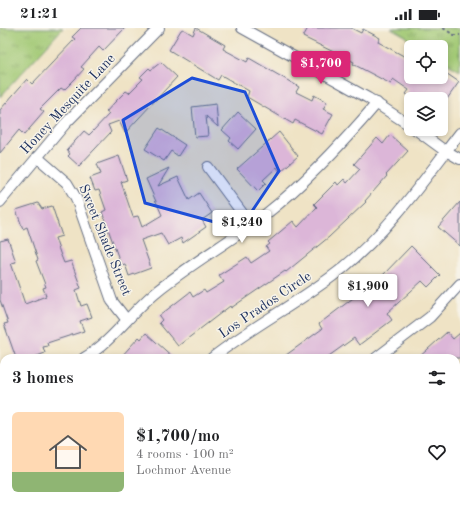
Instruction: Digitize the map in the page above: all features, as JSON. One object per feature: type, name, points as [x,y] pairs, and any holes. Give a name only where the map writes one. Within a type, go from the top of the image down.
[{"type":"street","name":"Honey Mesquite Lane","points":[[0,202],[65,124],[159,28]]},
{"type":"street","points":[[242,28],[377,103],[404,121]]},
{"type":"street","points":[[91,354],[96,351],[142,303],[179,274],[251,225],[282,201],[314,172],[377,103]]},
{"type":"street","name":"Los Prados Circle","points":[[218,354],[296,303],[343,268],[394,219],[460,133]]},
{"type":"street","points":[[425,136],[460,159]]},
{"type":"street","name":"Sweet Shade Street","points":[[37,157],[67,183],[76,198],[112,301],[126,319]]},
{"type":"street","points":[[208,167],[251,225]]},
{"type":"street","points":[[381,354],[430,317],[460,284]]},
{"type":"path","points":[[443,28],[454,35],[460,35]]},
{"type":"highlighted area","points":[[192,78],[245,92],[279,171],[240,229],[145,203],[123,120]]},
{"type":"green space","points":[[0,28],[63,28],[0,97]]},
{"type":"green space","points":[[391,28],[460,28],[460,71],[448,64],[448,40],[408,40],[407,37]]},
{"type":"building","points":[[81,28],[125,28],[103,51],[99,47],[81,67],[84,69],[75,79],[64,90],[61,88],[40,109],[44,112],[24,135],[19,130],[0,153],[0,110],[27,79],[32,84],[75,39],[72,37]]},
{"type":"building","points":[[196,28],[225,45],[223,49],[247,62],[249,58],[299,87],[296,92],[312,100],[314,95],[327,102],[323,109],[333,114],[322,134],[295,120],[293,124],[247,97],[249,91],[221,75],[218,80],[169,50],[181,30],[183,29],[193,35]]},
{"type":"building","points":[[308,28],[351,28],[361,33],[363,29],[380,38],[378,42],[404,56],[404,84],[448,84],[448,74],[459,82],[448,98],[448,92],[408,92],[409,90],[393,79],[391,84],[353,64],[354,62],[303,37]]},
{"type":"building","points":[[161,62],[177,77],[125,133],[119,121],[108,125],[111,132],[79,166],[68,156],[70,154],[67,150],[84,131],[89,135],[109,114],[106,112],[114,103],[126,91],[129,93],[143,79],[140,77],[149,68],[151,70]]},
{"type":"building","points":[[216,104],[218,127],[206,116],[208,136],[195,137],[192,107]]},
{"type":"building","points":[[238,112],[256,129],[238,149],[229,141],[231,138],[222,130]]},
{"type":"building","points":[[159,128],[185,145],[178,156],[171,151],[164,161],[145,149]]},
{"type":"building","points":[[279,132],[298,156],[280,172],[277,167],[263,180],[266,183],[258,191],[237,169]]},
{"type":"building","points":[[390,135],[408,151],[386,175],[387,176],[365,201],[366,202],[329,237],[286,272],[285,271],[231,308],[230,306],[178,346],[159,323],[162,320],[159,316],[190,292],[193,297],[204,290],[206,293],[224,282],[219,275],[247,257],[251,263],[269,251],[266,247],[270,244],[268,242],[293,221],[298,227],[317,207],[314,204],[336,182],[338,185],[344,179],[347,183],[360,169],[354,164],[377,138],[383,144]]},
{"type":"building","points":[[119,156],[127,180],[121,182],[133,217],[138,216],[142,227],[162,215],[146,179],[169,168],[158,186],[178,177],[189,200],[199,193],[212,213],[202,220],[206,227],[183,243],[181,238],[168,245],[161,233],[141,240],[151,268],[129,276],[125,264],[121,265],[102,212],[106,210],[99,190],[95,191],[90,178],[101,174],[97,164]]},
{"type":"building","points":[[460,202],[460,246],[438,227]]},
{"type":"building","points":[[38,203],[42,209],[52,206],[62,236],[55,238],[60,253],[64,263],[71,261],[81,288],[76,290],[81,306],[87,304],[92,317],[80,321],[84,331],[47,343],[48,346],[43,347],[45,353],[42,354],[15,354],[4,324],[8,323],[0,300],[0,241],[8,239],[16,262],[11,263],[25,304],[46,296],[43,288],[46,287],[36,261],[38,260],[27,227],[23,229],[16,210]]},
{"type":"building","points":[[411,246],[440,275],[428,287],[422,281],[387,313],[392,320],[359,345],[354,338],[332,354],[288,354],[322,329],[319,324],[382,276]]},
{"type":"building","points":[[447,332],[453,339],[460,333],[460,354],[422,354]]},
{"type":"building","points":[[146,333],[170,354],[124,354],[139,337],[141,339]]}]
